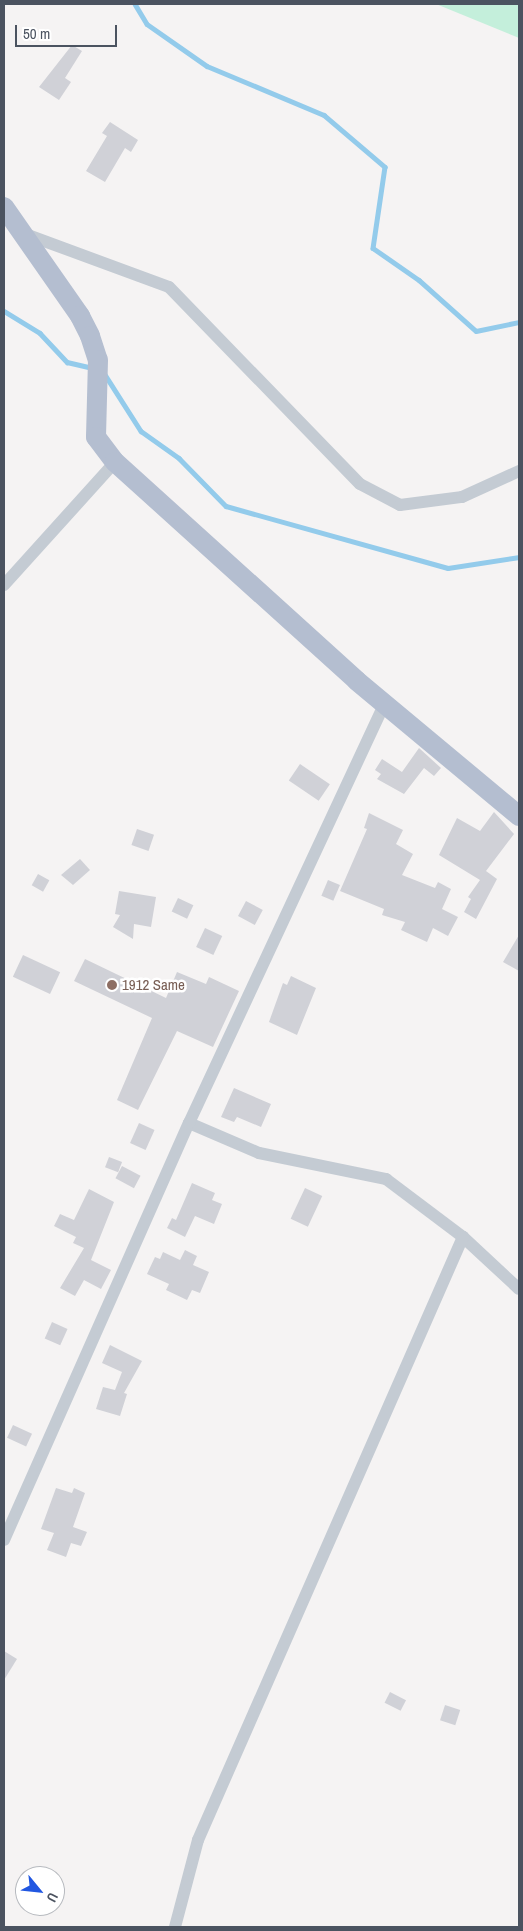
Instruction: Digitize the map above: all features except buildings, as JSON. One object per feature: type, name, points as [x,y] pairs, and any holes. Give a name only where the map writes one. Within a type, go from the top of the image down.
[{"type":"main road","points":[[4,207],[25,234],[80,316],[90,336],[98,360],[96,437],[115,462],[384,704],[519,816]]},
{"type":"street","points":[[25,234],[169,287],[360,484],[400,504],[462,497],[519,471]]},
{"type":"street","points":[[4,585],[115,462]]},
{"type":"street","points":[[4,1540],[189,1122],[384,704]]},
{"type":"street","points":[[189,1122],[259,1153],[386,1178],[463,1237],[519,1289]]},
{"type":"street","points":[[174,1927],[198,1840],[463,1237]]},
{"type":"green space","points":[[436,4],[519,4],[519,38]]},
{"type":"waterway","points":[[135,4],[147,24],[207,66],[324,115],[385,167],[373,248],[419,280],[476,331],[519,322]]},
{"type":"waterway","points":[[4,311],[40,333],[67,362],[92,368]]},
{"type":"waterway","points":[[104,373],[141,431],[179,458],[226,506],[448,568],[519,557]]},
{"type":"place","name":"1912 Same","points":[[112,985]]}]
